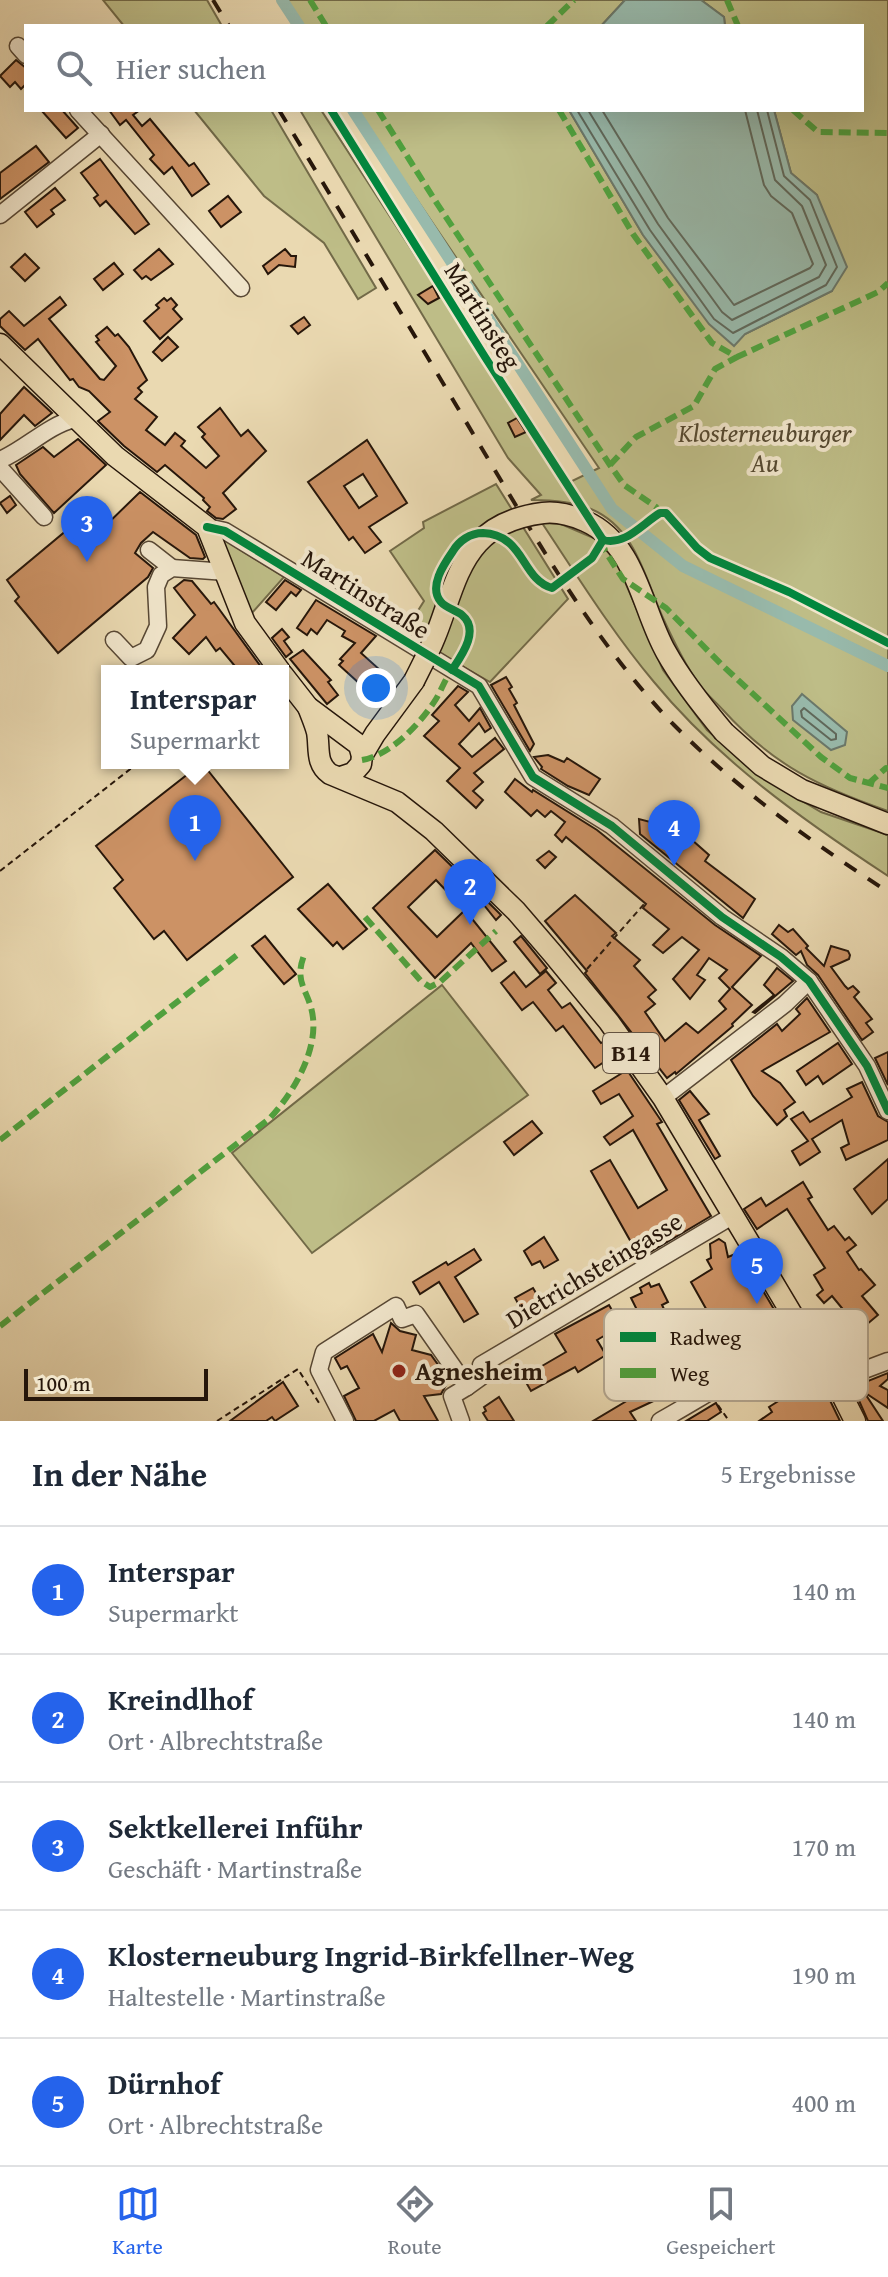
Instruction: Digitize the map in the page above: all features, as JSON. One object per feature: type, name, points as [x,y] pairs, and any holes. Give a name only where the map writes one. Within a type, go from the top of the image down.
[{"type":"main road","name":"Martinstraße","points":[[0,344],[115,456],[207,527]]},
{"type":"main road","points":[[341,777],[353,773],[397,702],[414,681],[435,638],[462,567],[478,543],[505,523],[527,515],[551,512],[589,523],[608,535],[621,550],[636,577],[666,652],[724,732],[762,766],[802,790],[888,824]]},
{"type":"main road","points":[[207,527],[245,623],[275,665]]},
{"type":"main road","points":[[289,684],[308,707],[345,734]]},
{"type":"main road","points":[[319,754],[327,738],[369,724],[397,702]]},
{"type":"main road","points":[[308,707],[319,754]]},
{"type":"main road","name":"B14","points":[[345,734],[359,745],[362,760],[397,802],[434,831],[516,911],[575,981],[663,1098],[789,1309]]},
{"type":"main road","name":"B14","points":[[319,754],[323,769],[330,774],[397,802]]},
{"type":"main road","name":"B14","points":[[845,1401],[855,1421]]},
{"type":"street","points":[[80,112],[241,288]]},
{"type":"street","points":[[0,215],[101,134]]},
{"type":"street","points":[[0,460],[63,422],[74,419]]},
{"type":"street","points":[[0,468],[44,517]]},
{"type":"street","name":"Martinstraße","points":[[207,527],[225,531],[479,686],[533,777],[612,826],[722,917],[781,957],[809,981],[867,1066],[888,1111]]},
{"type":"street","points":[[149,550],[172,568],[226,572]]},
{"type":"street","points":[[114,640],[131,658],[147,650],[158,626],[156,587],[161,575],[172,568]]},
{"type":"street","points":[[663,1098],[785,1004],[809,981]]},
{"type":"street","name":"Dietrichsteingasse","points":[[467,1387],[485,1374],[481,1365],[732,1216]]},
{"type":"street","points":[[345,1421],[319,1370],[324,1352],[396,1306],[402,1319],[416,1314],[467,1387],[452,1396],[461,1421]]},
{"type":"street","points":[[868,1369],[888,1361]]},
{"type":"street","points":[[660,1421],[696,1401]]},
{"type":"path","points":[[0,871],[130,769]]},
{"type":"path","points":[[575,981],[645,903]]},
{"type":"path","points":[[217,1421],[298,1369],[322,1408]]},
{"type":"path","points":[[715,1401],[729,1421]]},
{"type":"green space","points":[[103,0],[207,0],[221,24],[122,24]]},
{"type":"green space","points":[[282,0],[625,0],[603,24],[298,24]]},
{"type":"green space","name":"Klosterneuburger Au","points":[[701,0],[888,0],[888,811],[840,793],[779,760],[760,746],[707,694],[675,643],[637,556],[619,528],[606,517],[576,504],[531,500],[541,495],[508,458],[301,112],[322,112],[564,485],[599,468],[357,112],[570,112],[643,235],[666,265],[745,334],[832,291],[817,195],[791,173],[775,112],[864,112],[864,24],[725,24],[724,17]]},
{"type":"green space","points":[[196,112],[272,112],[376,288],[358,299],[324,243],[264,196]]},
{"type":"green space","points":[[496,484],[568,599],[490,682],[404,633],[424,601],[390,551],[424,528],[423,522]]},
{"type":"green space","points":[[542,523],[561,524],[596,539],[616,561],[663,670],[707,730],[762,777],[821,812],[888,835],[888,876],[764,788],[679,711],[624,644]]},
{"type":"green space","points":[[215,534],[284,577],[251,614]]},
{"type":"green space","points":[[442,985],[528,1095],[312,1253],[232,1153]]},
{"type":"water","points":[[625,0],[701,0],[724,17],[725,24],[603,24]]},
{"type":"water","points":[[570,112],[775,112],[791,173],[817,195],[847,267],[832,291],[745,334],[734,346],[709,324],[643,235]]},
{"type":"water","points":[[802,694],[847,732],[845,745],[831,750],[793,720],[792,706]]},
{"type":"building","points":[[16,60],[24,66],[24,86],[21,89],[15,82],[10,87],[0,76]]},
{"type":"building","points":[[43,112],[64,112],[78,128],[66,138]]},
{"type":"building","points":[[110,112],[137,112],[133,115],[142,126],[150,119],[189,166],[194,163],[209,184],[192,196],[172,167],[164,174],[150,159],[154,155],[126,120],[120,125]]},
{"type":"building","points":[[36,146],[49,162],[0,199],[0,173]]},
{"type":"building","points":[[100,159],[149,224],[135,234],[106,201],[100,206],[94,198],[98,195],[81,173]]},
{"type":"building","points":[[55,188],[65,200],[51,210],[54,214],[37,227],[25,212]]},
{"type":"building","points":[[228,196],[241,212],[221,227],[209,211]]},
{"type":"building","points":[[159,249],[173,264],[151,280],[146,276],[142,279],[134,270]]},
{"type":"building","points":[[285,249],[291,256],[296,256],[295,267],[279,265],[268,274],[263,266]]},
{"type":"building","points":[[25,254],[39,268],[25,281],[11,267]]},
{"type":"building","points":[[114,263],[123,274],[103,290],[94,279]]},
{"type":"building","points":[[433,286],[439,298],[428,304],[418,295]]},
{"type":"building","points":[[60,297],[66,305],[49,319],[100,379],[104,380],[116,366],[96,342],[99,340],[96,336],[107,327],[129,347],[147,380],[138,388],[142,392],[135,399],[157,417],[146,430],[165,445],[175,433],[185,441],[181,446],[206,468],[219,456],[202,437],[205,434],[198,427],[220,408],[241,436],[248,430],[266,451],[223,493],[236,509],[223,519],[216,518],[207,511],[210,507],[204,498],[165,465],[157,472],[98,421],[110,412],[89,391],[70,380],[38,339],[25,350],[0,326],[0,319],[9,311],[24,326]]},
{"type":"building","points":[[164,298],[167,301],[171,298],[177,305],[173,309],[182,319],[160,339],[144,321],[159,308],[156,305]]},
{"type":"building","points":[[304,317],[310,325],[298,334],[291,326]]},
{"type":"building","points":[[168,337],[178,347],[162,361],[153,352]]},
{"type":"building","points":[[24,387],[52,413],[35,426],[24,415],[0,440],[0,414]]},
{"type":"building","points":[[517,418],[526,432],[515,437],[508,423]]},
{"type":"building","points":[[78,439],[106,465],[54,513],[20,474],[16,465],[43,447],[54,457]]},
{"type":"building","points":[[367,440],[407,503],[369,527],[381,542],[365,553],[353,537],[349,540],[308,482]],"holes":[[[363,474],[377,496],[359,508],[344,486]]]},
{"type":"building","points":[[140,492],[196,535],[205,557],[190,558],[153,532],[135,553],[153,568],[148,577],[58,653],[15,601],[19,597],[7,580],[85,515],[99,532]]},
{"type":"building","points":[[10,496],[16,505],[7,513],[0,503]]},
{"type":"building","points":[[184,580],[192,581],[211,604],[214,602],[260,665],[234,665],[220,648],[216,651],[206,637],[189,654],[173,638],[195,615],[174,588]]},
{"type":"building","points":[[285,580],[301,590],[296,596],[291,592],[276,610],[266,602]]},
{"type":"building","points":[[353,583],[392,607],[387,617],[345,591]]},
{"type":"building","points":[[316,600],[376,636],[361,653],[380,670],[370,682],[365,678],[360,684],[339,665],[343,661],[340,659],[355,643],[342,636],[345,631],[327,620],[317,634],[311,629],[307,635],[297,628]]},
{"type":"building","points":[[282,629],[289,637],[284,641],[292,652],[286,657],[272,638]]},
{"type":"building","points":[[303,650],[331,680],[328,682],[338,695],[327,704],[290,659]]},
{"type":"building","points":[[506,677],[517,703],[514,705],[534,744],[530,751],[491,685]]},
{"type":"building","points":[[458,686],[468,692],[455,705],[469,721],[480,708],[491,728],[485,732],[479,723],[459,744],[472,757],[495,738],[504,749],[474,773],[483,782],[473,791],[483,800],[476,808],[447,781],[460,768],[424,736],[439,721],[432,715]]},
{"type":"building","points":[[548,755],[564,762],[567,758],[600,779],[589,795],[541,769],[534,757]]},
{"type":"building","points":[[194,769],[207,769],[293,877],[187,960],[164,931],[154,939],[114,888],[123,880],[96,846]]},
{"type":"building","points":[[515,779],[597,830],[715,925],[761,956],[732,987],[752,1005],[733,1026],[676,1074],[667,1078],[585,973],[587,971],[545,921],[575,895],[616,933],[612,936],[640,960],[634,966],[656,990],[648,997],[655,1004],[645,1012],[665,1041],[686,1023],[698,1033],[726,1009],[719,1001],[730,989],[719,978],[727,970],[709,958],[697,975],[705,980],[690,999],[673,979],[699,950],[682,937],[663,953],[653,945],[669,929],[643,908],[646,904],[566,837],[562,842],[555,835],[565,822],[551,811],[545,817],[537,810],[531,816],[505,792]]},
{"type":"building","points":[[654,818],[669,832],[675,825],[709,855],[705,861],[755,899],[743,918],[640,834],[639,819],[650,822]]},
{"type":"building","points":[[435,850],[470,884],[453,898],[436,880],[408,907],[437,937],[465,910],[506,961],[492,971],[471,943],[435,978],[373,908]]},
{"type":"building","points":[[549,851],[556,857],[545,868],[537,860]]},
{"type":"building","points":[[328,884],[367,929],[343,949],[337,942],[333,946],[298,909]]},
{"type":"building","points":[[479,893],[501,915],[496,920],[476,895]]},
{"type":"building","points":[[779,925],[788,932],[793,929],[824,966],[831,946],[848,951],[849,959],[831,967],[848,989],[853,986],[859,992],[854,997],[872,1019],[866,1023],[873,1032],[862,1040],[818,975],[807,965],[801,951],[796,955],[772,934]]},
{"type":"building","points":[[265,936],[296,974],[284,984],[252,946]]},
{"type":"building","points":[[521,936],[547,968],[540,974],[514,942]]},
{"type":"building","points":[[777,968],[793,981],[753,1012],[774,995],[764,985]]},
{"type":"building","points":[[546,971],[556,983],[548,990],[562,1008],[570,1003],[601,1043],[606,1040],[616,1054],[595,1068],[563,1026],[556,1031],[533,1002],[522,1010],[501,983],[514,972],[526,987]]},
{"type":"building","points":[[807,998],[830,1032],[762,1071],[780,1083],[795,1102],[784,1110],[787,1116],[777,1125],[753,1096],[731,1060],[777,1024],[782,1031],[800,1014],[796,1009]]},
{"type":"building","points":[[838,1043],[852,1064],[823,1084],[818,1076],[806,1085],[797,1071]]},
{"type":"building","points":[[888,1052],[888,1085],[875,1058]]},
{"type":"building","points":[[627,1070],[662,1122],[657,1124],[711,1216],[640,1258],[591,1171],[610,1160],[638,1208],[667,1190],[633,1130],[610,1145],[604,1137],[633,1116],[619,1094],[601,1104],[593,1091]]},
{"type":"building","points":[[862,1082],[878,1116],[888,1122],[888,1140],[846,1160],[841,1148],[849,1144],[842,1120],[812,1139],[820,1152],[800,1165],[792,1151],[808,1141],[791,1119],[803,1112],[810,1122],[852,1097],[847,1089]]},
{"type":"building","points":[[690,1091],[709,1114],[699,1120],[720,1156],[715,1159],[679,1100]]},
{"type":"building","points":[[532,1121],[542,1133],[514,1155],[504,1142]]},
{"type":"building","points":[[888,1159],[888,1199],[872,1214],[854,1189]]},
{"type":"building","points":[[803,1182],[812,1197],[808,1199],[828,1230],[834,1226],[845,1240],[849,1237],[856,1245],[847,1252],[859,1270],[875,1285],[862,1296],[878,1315],[868,1323],[868,1309],[843,1309],[832,1296],[824,1303],[817,1295],[823,1290],[814,1275],[825,1268],[787,1209],[757,1229],[744,1209],[761,1198],[766,1206]]},
{"type":"building","points":[[544,1237],[558,1260],[544,1268],[540,1261],[532,1265],[524,1251]]},
{"type":"building","points":[[719,1239],[725,1243],[728,1257],[740,1252],[774,1309],[706,1309],[691,1282],[712,1269],[707,1260],[711,1258],[710,1244]]},
{"type":"building","points":[[474,1249],[481,1260],[455,1277],[478,1314],[464,1322],[439,1282],[420,1294],[413,1282]]},
{"type":"building","points":[[649,1283],[651,1287],[659,1284],[668,1302],[662,1305],[664,1309],[636,1309],[631,1298],[642,1293],[640,1288]]},
{"type":"building","points":[[533,1288],[546,1310],[528,1321],[515,1298]]},
{"type":"building","points":[[609,1305],[611,1309],[604,1309],[604,1336],[597,1340],[604,1356],[578,1372],[575,1367],[531,1391],[523,1377],[566,1352],[555,1334]]},
{"type":"building","name":"Agnesheim","points":[[391,1323],[400,1331],[416,1335],[412,1350],[431,1355],[449,1380],[441,1394],[424,1396],[438,1421],[400,1421],[394,1410],[374,1421],[356,1421],[344,1396],[359,1388],[347,1366],[341,1369],[335,1358],[373,1334],[382,1352]]},
{"type":"building","points":[[888,1373],[888,1379],[880,1386],[888,1390],[888,1408],[868,1395],[868,1381]]},
{"type":"building","points":[[283,1382],[298,1406],[275,1421],[272,1417],[266,1421],[230,1421]]},
{"type":"building","points":[[499,1397],[514,1421],[488,1421],[483,1413],[486,1411],[484,1407]]},
{"type":"building","points":[[868,1398],[883,1421],[868,1421],[859,1401],[868,1401]]},
{"type":"building","points":[[627,1401],[654,1401],[630,1412],[636,1421],[593,1421]]},
{"type":"building","points":[[778,1401],[830,1401],[840,1421],[759,1421],[772,1412],[769,1407]]},
{"type":"building","points":[[716,1403],[721,1412],[707,1421],[686,1421]]},
{"type":"waterway","points":[[282,0],[298,24]]},
{"type":"waterway","points":[[354,112],[612,509],[683,566],[888,666]]},
{"type":"railway","points":[[213,0],[228,24]]},
{"type":"railway","points":[[280,112],[545,553],[618,660],[698,749],[804,834],[888,892]]},
{"type":"marked path","points":[[310,0],[325,24]]},
{"type":"marked path","points":[[549,24],[574,0]]},
{"type":"marked path","points":[[727,0],[737,24]]},
{"type":"marked path","points":[[379,112],[624,485],[660,513]]},
{"type":"marked path","points":[[560,112],[633,234],[712,343],[737,357],[878,292],[888,283]]},
{"type":"marked path","points":[[795,112],[818,132],[888,133]]},
{"type":"marked path","points":[[610,465],[636,437],[694,406],[715,369],[737,357]]},
{"type":"marked path","points":[[603,540],[605,551],[623,579],[666,608],[821,757],[850,778],[888,788]]},
{"type":"marked path","points":[[362,760],[384,752],[414,728],[436,699],[452,670]]},
{"type":"marked path","points":[[868,784],[888,769]]},
{"type":"marked path","points":[[365,917],[421,981],[430,987],[440,982],[496,931]]},
{"type":"marked path","points":[[0,1140],[241,952]]},
{"type":"marked path","points":[[0,1326],[278,1109],[301,1073],[311,1045],[313,1018],[300,972],[305,953]]},
{"type":"cycle path","name":"Martinsteg","points":[[332,112],[603,540]]},
{"type":"cycle path","points":[[603,540],[619,540],[660,513],[666,513],[710,558],[789,592],[888,643]]},
{"type":"cycle path","points":[[207,527],[225,531],[479,686],[533,777],[612,826],[722,917],[781,957],[809,981],[867,1066],[888,1111]]},
{"type":"cycle path","points":[[452,670],[468,642],[469,628],[462,615],[441,602],[436,590],[442,569],[455,547],[478,533],[497,536],[515,549],[534,576],[552,588],[592,558],[603,540]]},
{"type":"place","name":"Sektkellerei Inführ","points":[[87,562]]},
{"type":"place","name":"Interspar","points":[[195,861]]},
{"type":"place","name":"Klosterneuburg Ingrid-Birkfellner-Weg","points":[[674,866]]},
{"type":"place","name":"Kreindlhof","points":[[470,925]]},
{"type":"place","name":"Dürnhof","points":[[757,1304]]},
{"type":"place","name":"Agnesheim","points":[[399,1371]]}]
